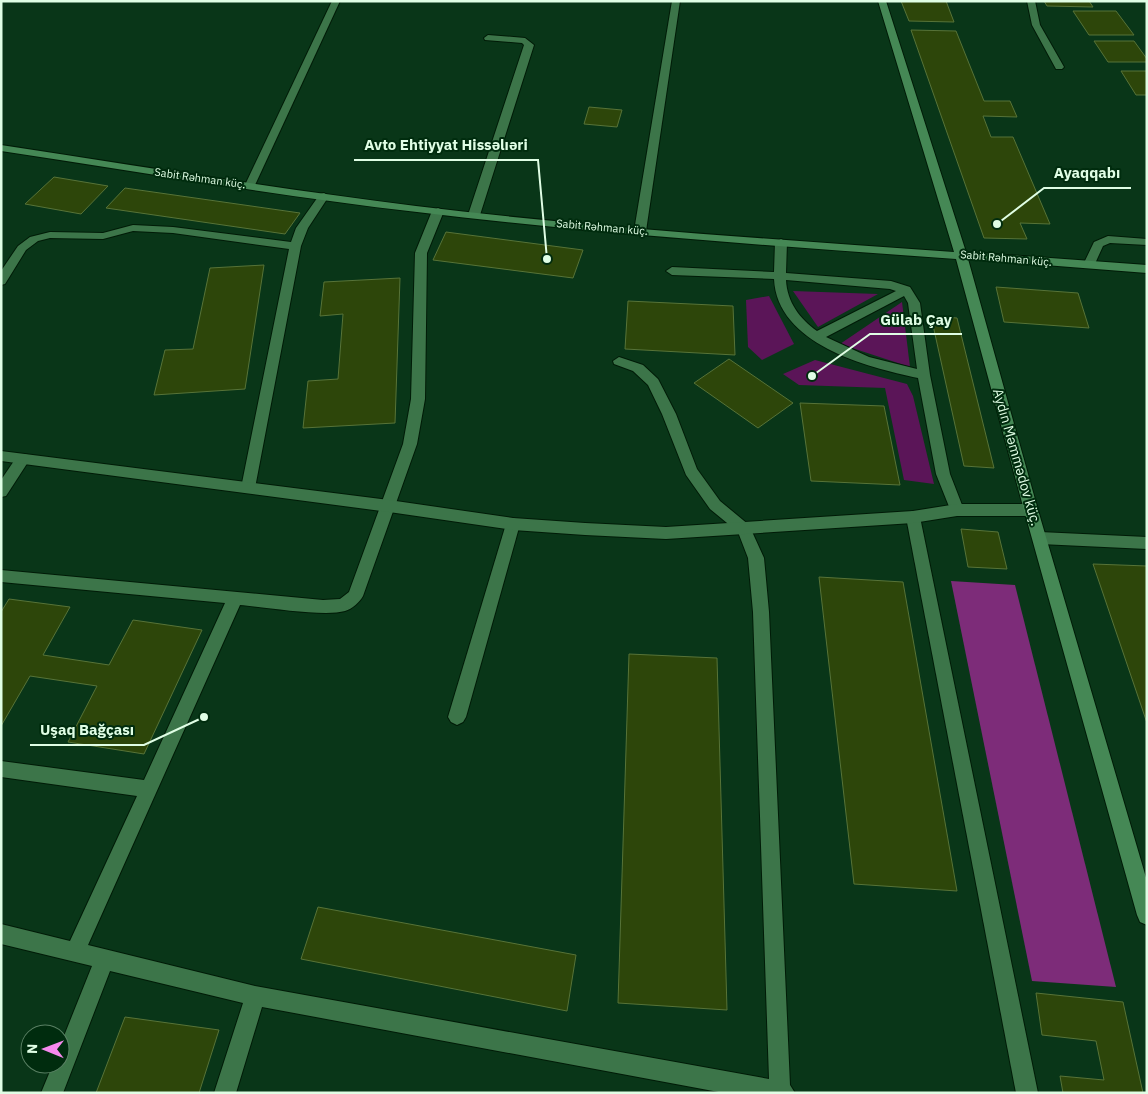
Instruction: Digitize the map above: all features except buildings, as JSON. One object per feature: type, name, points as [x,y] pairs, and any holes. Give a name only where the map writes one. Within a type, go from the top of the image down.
[{"type":"main road","name":"Aydın Məmmədov küç.","points":[[882,1],[962,254],[1031,510],[1147,915]]},
{"type":"main road","name":"Sabit Rəhman küç.","points":[[1,148],[324,196],[474,216],[640,231],[1147,269]]},
{"type":"street","points":[[250,185],[336,1]]},
{"type":"street","points":[[640,231],[676,1]]},
{"type":"street","points":[[1031,1],[1036,24],[1059,67]]},
{"type":"street","points":[[474,216],[529,45],[524,41],[488,38]]},
{"type":"street","points":[[248,488],[295,246],[302,228],[324,196]]},
{"type":"street","points":[[1,576],[323,606],[343,605],[355,596],[410,444],[418,399],[421,253],[438,211]]},
{"type":"street","points":[[1,280],[22,248],[34,239],[50,235],[103,236],[133,228],[173,230],[295,246]]},
{"type":"street","points":[[1089,265],[1098,244],[1108,239],[1147,242]]},
{"type":"street","points":[[781,242],[780,276],[782,298],[800,323],[816,337],[848,354],[891,368],[924,375]]},
{"type":"street","points":[[672,271],[780,276],[892,285],[906,290],[914,303],[924,375],[943,474],[958,510]]},
{"type":"street","points":[[816,337],[906,290]]},
{"type":"street","points":[[1,934],[255,996],[781,1092],[761,612],[756,558],[744,529],[715,506],[691,471],[669,414],[653,382],[638,368],[619,361]]},
{"type":"street","points":[[1,456],[389,506],[513,524],[666,533],[913,517],[958,510],[1031,510]]},
{"type":"street","points":[[1,492],[23,459]]},
{"type":"street","points":[[913,517],[1027,1093]]},
{"type":"street","points":[[457,717],[513,524]]},
{"type":"street","points":[[1040,538],[1147,543]]},
{"type":"street","points":[[75,952],[236,598]]},
{"type":"street","points":[[1,769],[149,789]]},
{"type":"street","points":[[52,1093],[105,959]]},
{"type":"street","points":[[225,1093],[255,996]]},
{"type":"shaded area","points":[[793,291],[878,294],[818,327]]},
{"type":"shaded area","points":[[769,296],[794,344],[762,360],[748,347],[746,300]]},
{"type":"shaded area","points":[[902,302],[910,367],[840,344]]},
{"type":"shaded area","points":[[815,360],[907,384],[913,396],[934,484],[904,480],[885,388],[799,385],[783,374]]},
{"type":"shaded area","points":[[951,581],[1015,585],[1116,987],[1032,981]]},
{"type":"place","name":"Ayaqqabı","points":[[997,224]]},
{"type":"place","name":"Avto Ehtiyyat Hissəlıəri","points":[[547,259]]},
{"type":"place","name":"Gülab Çay","points":[[812,376]]},
{"type":"place","name":"Uşaq Bağçası","points":[[204,717]]}]
